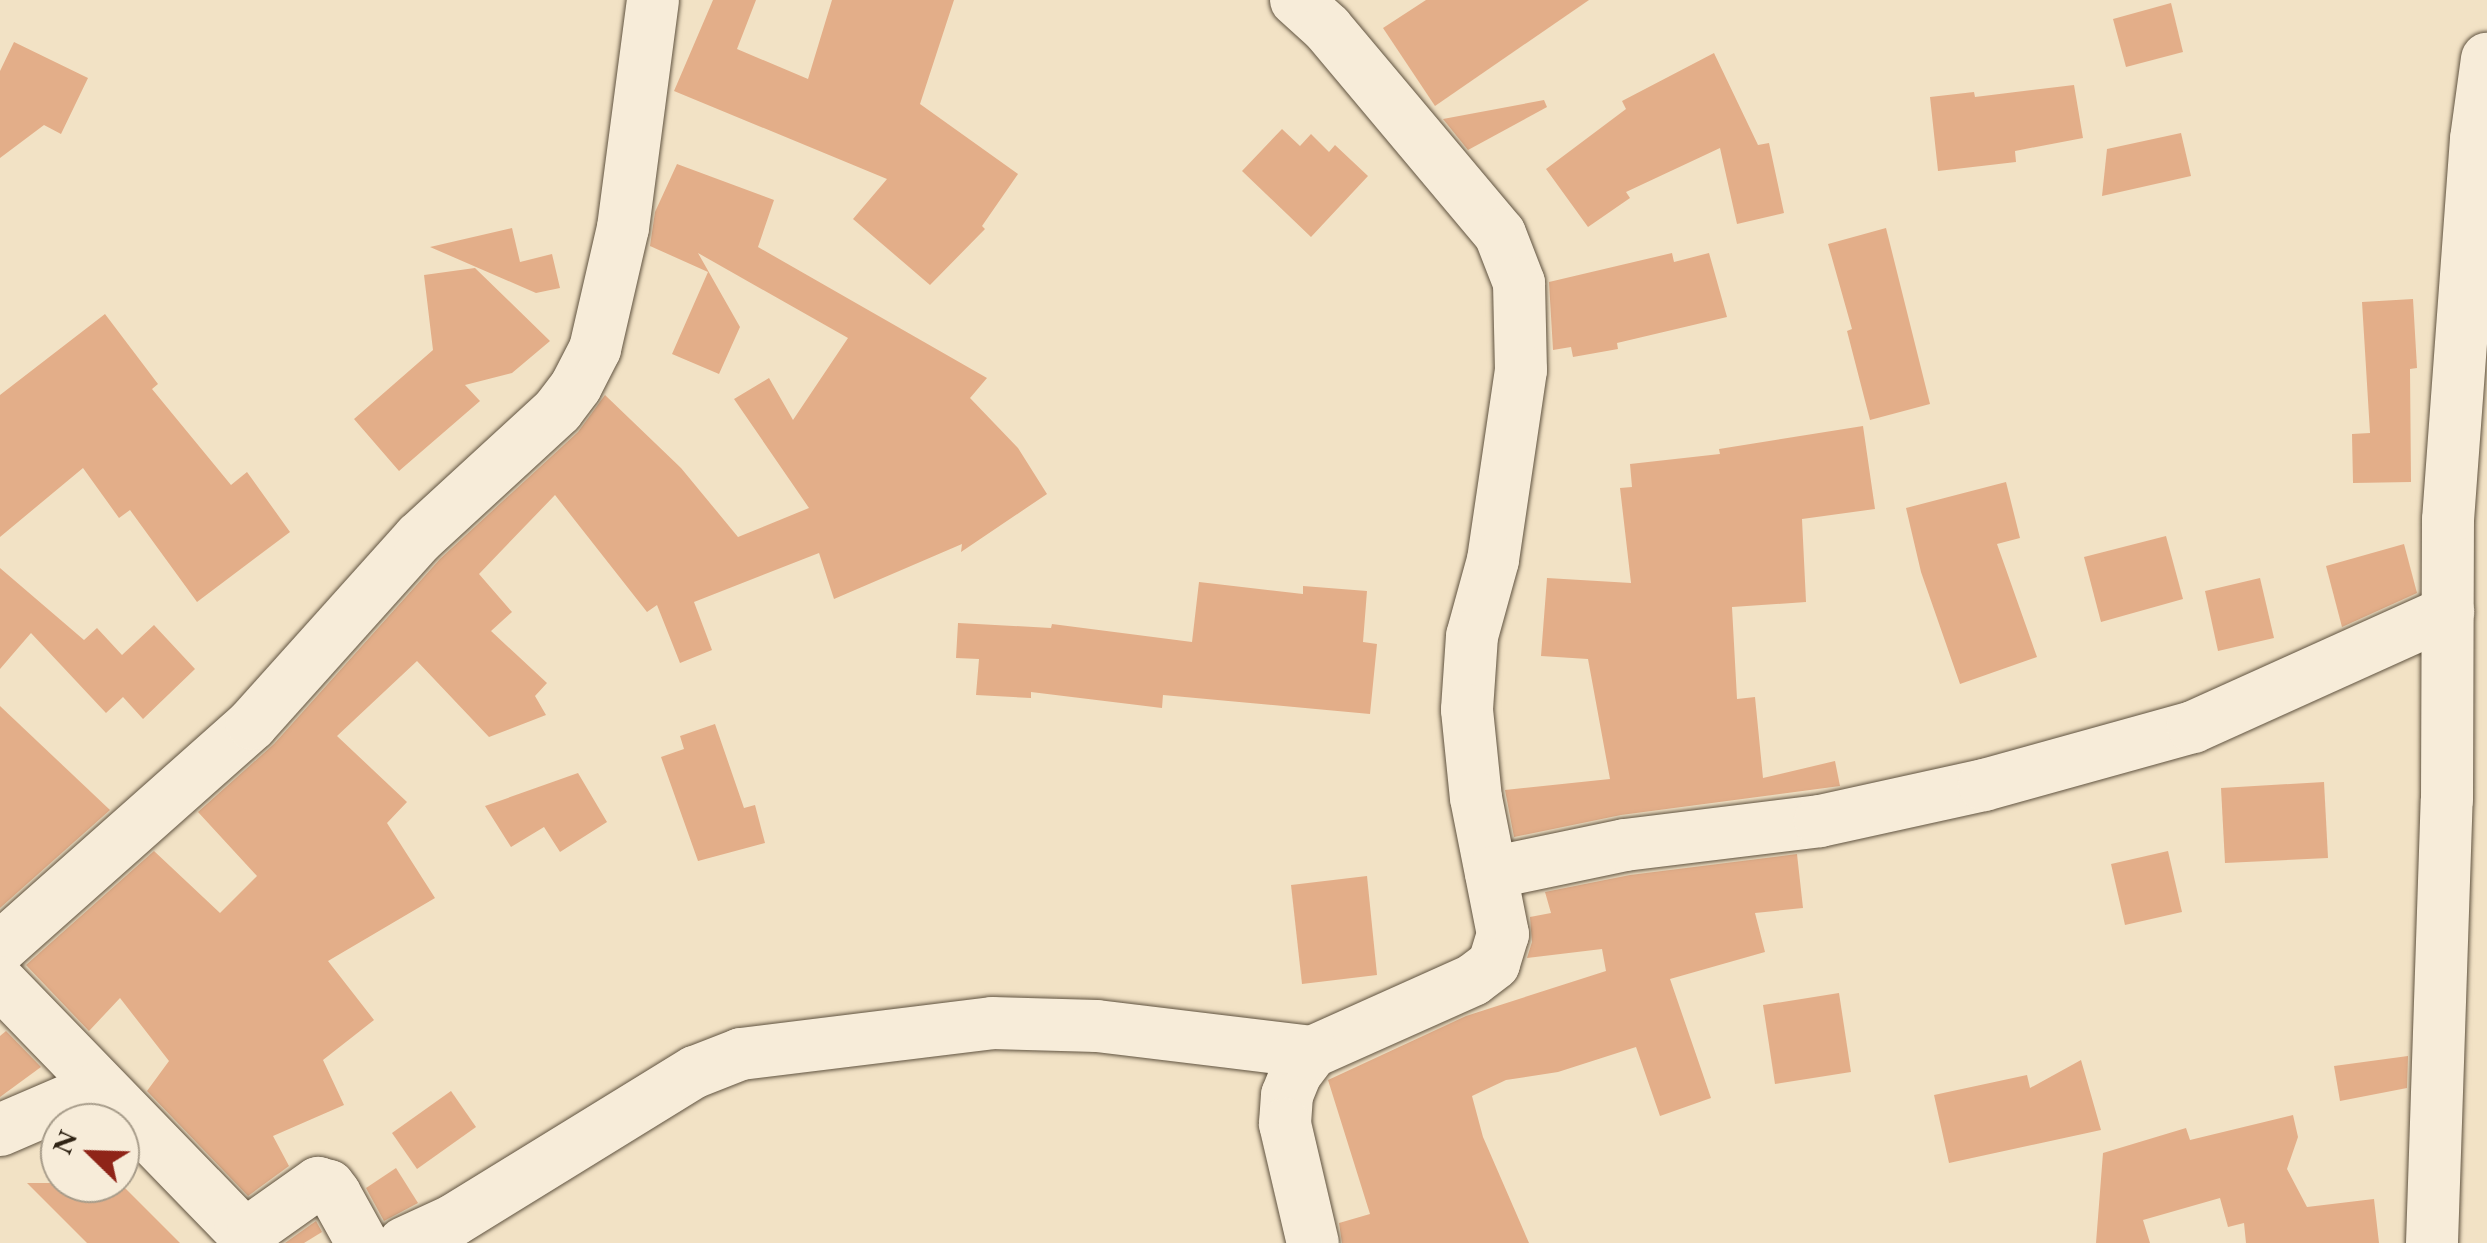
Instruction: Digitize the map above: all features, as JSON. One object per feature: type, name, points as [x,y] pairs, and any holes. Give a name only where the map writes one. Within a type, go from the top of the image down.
[{"type":"street","points":[[0,948],[252,724],[419,538],[558,410],[576,386],[595,349],[622,228],[653,0]]},
{"type":"street","points":[[1296,0],[1327,28],[1500,234],[1519,283],[1521,370],[1492,560],[1472,636],[1467,710],[1476,798],[1503,934],[1494,964],[1473,980],[1312,1052],[1296,1072],[1287,1095],[1285,1124],[1313,1243]]},
{"type":"street","points":[[2432,1243],[2447,800],[2448,520],[2477,123],[2487,59]]},
{"type":"street","points":[[1491,873],[1625,845],[1820,821],[2002,780],[2193,727],[2448,612]]},
{"type":"street","points":[[0,982],[240,1230],[253,1229],[318,1183],[329,1186],[335,1194],[362,1243]]},
{"type":"street","points":[[404,1243],[454,1220],[695,1072],[741,1054],[992,1023],[1097,1026],[1312,1052]]},
{"type":"street","points":[[0,1130],[100,1087]]},
{"type":"building","points":[[713,0],[756,0],[737,49],[808,79],[832,0],[954,0],[920,104],[1018,174],[982,226],[985,229],[930,285],[853,219],[887,179],[674,91]]},
{"type":"building","points":[[1426,0],[1589,0],[1435,106],[1383,28]]},
{"type":"building","points":[[2171,3],[2183,52],[2126,67],[2113,19]]},
{"type":"building","points":[[14,42],[88,78],[61,134],[44,125],[0,158],[0,71]]},
{"type":"building","points":[[1714,53],[1758,145],[1769,143],[1784,213],[1737,224],[1720,148],[1626,192],[1630,198],[1588,227],[1546,169],[1626,109],[1622,101]]},
{"type":"building","points":[[2074,85],[2083,138],[2015,151],[2016,162],[1938,171],[1930,97],[1974,92],[1975,97]]},
{"type":"building","points":[[1544,100],[1547,107],[1468,150],[1443,119]]},
{"type":"building","points":[[1282,129],[1300,146],[1311,134],[1329,152],[1335,145],[1368,176],[1311,237],[1242,171]]},
{"type":"building","points":[[2181,133],[2191,176],[2102,196],[2107,149]]},
{"type":"building","points":[[677,164],[774,200],[758,247],[987,378],[970,398],[1018,448],[1047,494],[961,552],[962,544],[834,599],[819,553],[694,602],[712,650],[680,663],[657,605],[647,612],[555,495],[479,574],[512,612],[491,631],[547,683],[535,696],[546,715],[489,737],[417,661],[337,736],[407,802],[387,823],[435,898],[328,961],[374,1020],[323,1060],[344,1105],[273,1136],[289,1166],[248,1196],[147,1091],[169,1061],[120,998],[89,1031],[26,965],[154,851],[220,913],[257,876],[198,812],[274,744],[440,559],[578,432],[605,395],[681,468],[738,537],[809,508],[734,399],[769,378],[793,420],[848,338],[698,253],[740,327],[719,374],[672,354],[708,272],[650,246],[655,212]]},
{"type":"building","points":[[512,228],[520,262],[552,254],[560,288],[536,293],[430,247]]},
{"type":"building","points":[[1886,228],[1930,404],[1870,420],[1847,331],[1852,329],[1828,244]]},
{"type":"building","points":[[1672,253],[1674,262],[1709,253],[1727,317],[1617,343],[1618,349],[1573,357],[1571,347],[1553,350],[1549,282]]},
{"type":"building","points":[[475,268],[550,341],[512,373],[465,385],[480,401],[399,471],[354,419],[433,350],[424,275]]},
{"type":"building","points":[[2413,299],[2417,368],[2410,369],[2411,482],[2353,483],[2352,434],[2370,433],[2362,302]]},
{"type":"building","points":[[105,314],[158,384],[152,389],[231,485],[247,472],[290,532],[197,602],[130,510],[119,518],[83,468],[0,537],[0,395]]},
{"type":"building","points":[[1863,426],[1875,509],[1802,519],[1806,602],[1732,607],[1737,699],[1755,697],[1763,778],[1835,761],[1840,786],[1621,815],[1514,837],[1505,790],[1610,779],[1588,659],[1541,656],[1547,578],[1631,583],[1620,488],[1632,487],[1630,464],[1720,454],[1719,449]]},
{"type":"building","points":[[2006,482],[2020,538],[1997,544],[2037,657],[1960,684],[1921,572],[1906,508]]},
{"type":"building","points":[[2166,536],[2183,599],[2101,622],[2084,557]]},
{"type":"building","points":[[2404,544],[2417,593],[2342,627],[2326,566]]},
{"type":"building","points":[[0,568],[84,640],[97,628],[122,655],[154,625],[195,669],[143,719],[123,697],[106,713],[31,633],[0,669]]},
{"type":"building","points":[[2260,578],[2274,638],[2218,651],[2205,591]]},
{"type":"building","points":[[1199,582],[1303,594],[1303,586],[1367,591],[1363,642],[1377,644],[1370,714],[1163,695],[1162,708],[1031,692],[1031,698],[976,695],[979,659],[956,658],[958,623],[1051,628],[1052,624],[1192,642]]},
{"type":"building","points":[[0,706],[110,810],[0,908]]},
{"type":"building","points":[[715,724],[744,808],[755,805],[765,843],[698,861],[661,757],[684,749],[680,736]]},
{"type":"building","points":[[578,773],[607,822],[560,852],[544,827],[511,847],[485,806]]},
{"type":"building","points":[[2324,782],[2328,858],[2225,863],[2221,788]]},
{"type":"building","points":[[2168,851],[2182,912],[2125,925],[2111,864]]},
{"type":"building","points":[[1797,854],[1803,908],[1755,913],[1765,952],[1670,979],[1711,1098],[1660,1116],[1636,1047],[1558,1072],[1506,1080],[1472,1096],[1483,1137],[1529,1243],[1342,1243],[1339,1223],[1370,1214],[1328,1080],[1466,1016],[1606,971],[1602,949],[1527,958],[1532,942],[1530,917],[1551,913],[1545,892],[1630,875]]},
{"type":"building","points":[[1367,876],[1377,975],[1302,984],[1291,885]]},
{"type":"building","points":[[1839,993],[1851,1072],[1775,1084],[1763,1005]]},
{"type":"building","points":[[6,1031],[41,1067],[0,1097],[0,1036]]},
{"type":"building","points":[[2408,1056],[2407,1088],[2340,1101],[2334,1066]]},
{"type":"building","points":[[2081,1060],[2101,1130],[1949,1163],[1934,1095],[2027,1075],[2030,1088]]},
{"type":"building","points":[[451,1091],[476,1127],[417,1169],[392,1133]]},
{"type":"building","points":[[2293,1115],[2298,1137],[2287,1169],[2307,1207],[2374,1199],[2379,1243],[2246,1243],[2244,1223],[2228,1227],[2220,1198],[2143,1220],[2150,1243],[2096,1243],[2103,1153],[2186,1128],[2190,1140]]},
{"type":"building","points":[[396,1168],[418,1203],[384,1221],[366,1188]]},
{"type":"building","points":[[27,1183],[40,1183],[40,1196]]},
{"type":"building","points":[[47,1203],[140,1203],[180,1243],[87,1243]]},
{"type":"building","points":[[316,1221],[322,1232],[304,1243],[285,1243]]}]
